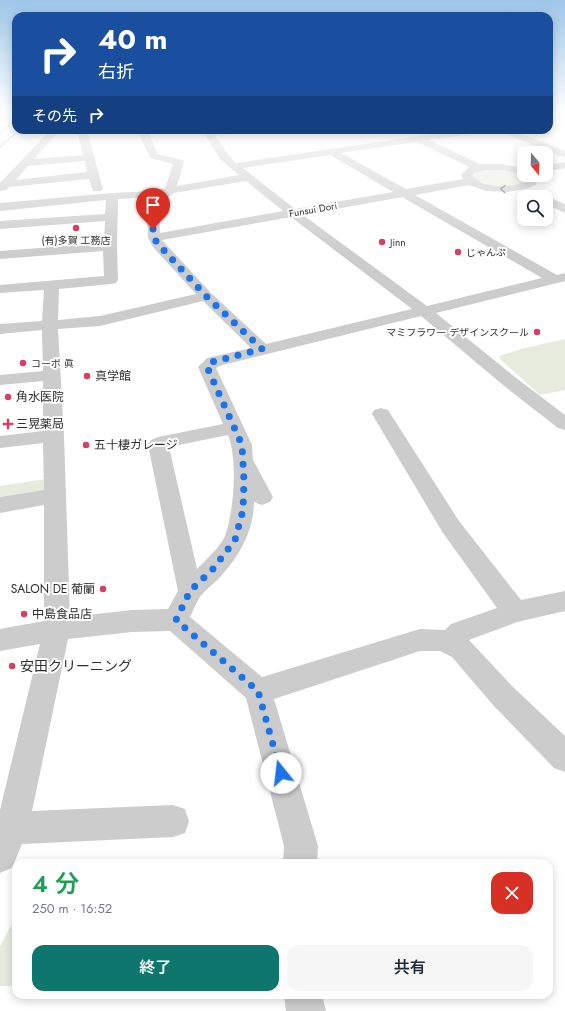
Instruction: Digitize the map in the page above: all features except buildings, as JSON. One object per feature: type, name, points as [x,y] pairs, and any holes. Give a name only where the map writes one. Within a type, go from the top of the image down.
[{"type":"street","points":[[3,187],[28,160]]},
{"type":"street","points":[[25,163],[56,160]]},
{"type":"street","points":[[0,289],[111,280],[111,217],[106,196],[94,175],[91,160]]},
{"type":"street","points":[[171,160],[179,162],[169,192],[160,198],[153,210],[152,221],[154,238],[206,296],[262,349]]},
{"type":"street","points":[[227,160],[294,213],[424,310],[509,381],[565,424]]},
{"type":"street","points":[[234,166],[275,160]]},
{"type":"street","points":[[346,160],[559,278]]},
{"type":"street","points":[[462,160],[478,168]]},
{"type":"street","points":[[553,168],[565,165]]},
{"type":"street","points":[[517,170],[502,167],[478,168],[472,169],[466,175],[471,181],[479,185],[500,189],[521,188],[532,182]]},
{"type":"street","points":[[3,187],[94,175]]},
{"type":"street","points":[[0,206],[106,196],[154,194],[249,177]]},
{"type":"street","name":"Funsui Dori","points":[[154,238],[471,181]]},
{"type":"street","points":[[521,188],[526,190]]},
{"type":"street","points":[[553,203],[565,209]]},
{"type":"street","points":[[0,224],[111,217]]},
{"type":"street","points":[[0,255],[110,246]]},
{"type":"street","points":[[176,620],[190,591],[213,569],[235,540],[243,510],[244,481],[242,445],[207,367],[212,362],[559,278]]},
{"type":"street","points":[[52,285],[50,325],[54,436],[57,629],[6,828],[173,821]]},
{"type":"street","points":[[0,329],[100,321],[206,296]]},
{"type":"street","points":[[0,380],[52,375]]},
{"type":"street","points":[[381,414],[397,436],[433,498],[469,554],[515,612]]},
{"type":"street","points":[[190,591],[158,445],[165,441],[235,428]]},
{"type":"street","points":[[0,442],[54,436]]},
{"type":"street","points":[[243,460],[262,497]]},
{"type":"street","points":[[0,505],[55,496]]},
{"type":"street","points":[[450,642],[460,632],[515,612],[565,601]]},
{"type":"street","points":[[0,640],[57,629],[156,619],[176,620],[258,691],[301,846],[300,859]]},
{"type":"street","points":[[258,691],[420,640],[440,640],[450,642],[461,649],[503,696],[565,757]]},
{"type":"street","points":[[304,999],[306,1011]]},
{"type":"shaded area","points":[[492,168],[517,173],[517,182],[525,182],[513,186],[492,185],[472,177],[472,172]]},
{"type":"shaded area","points":[[565,339],[565,390],[540,395],[501,360],[499,356],[525,348]]},
{"type":"shaded area","points":[[46,479],[46,490],[0,497],[0,486]]},
{"type":"shaded area","points":[[12,924],[12,986],[0,986],[0,946]]},
{"type":"place","name":"(有)多賀 工務店","points":[[76,228]]},
{"type":"place","name":"Jinn","points":[[382,242]]},
{"type":"place","name":"じゃんぷ","points":[[458,252]]},
{"type":"place","name":"マミフラワー デザインスクール","points":[[537,332]]},
{"type":"place","name":"コーポ 眞","points":[[23,363]]},
{"type":"place","name":"真学館","points":[[87,376]]},
{"type":"place","name":"角水医院","points":[[8,397]]},
{"type":"place","name":"三晃薬局","points":[[8,424]]},
{"type":"place","name":"五十棲ガレージ","points":[[86,445]]},
{"type":"place","name":"SALON DE 葡蘭","points":[[103,589]]},
{"type":"place","name":"中島食品店","points":[[24,614]]},
{"type":"place","name":"安田クリーニング","points":[[12,666]]},
{"type":"route","points":[[153,229],[154,238],[158,244],[206,296],[262,349],[212,362],[207,367],[242,445],[244,481],[243,510],[235,540],[213,569],[190,591],[176,620],[258,691],[281,773]]}]
